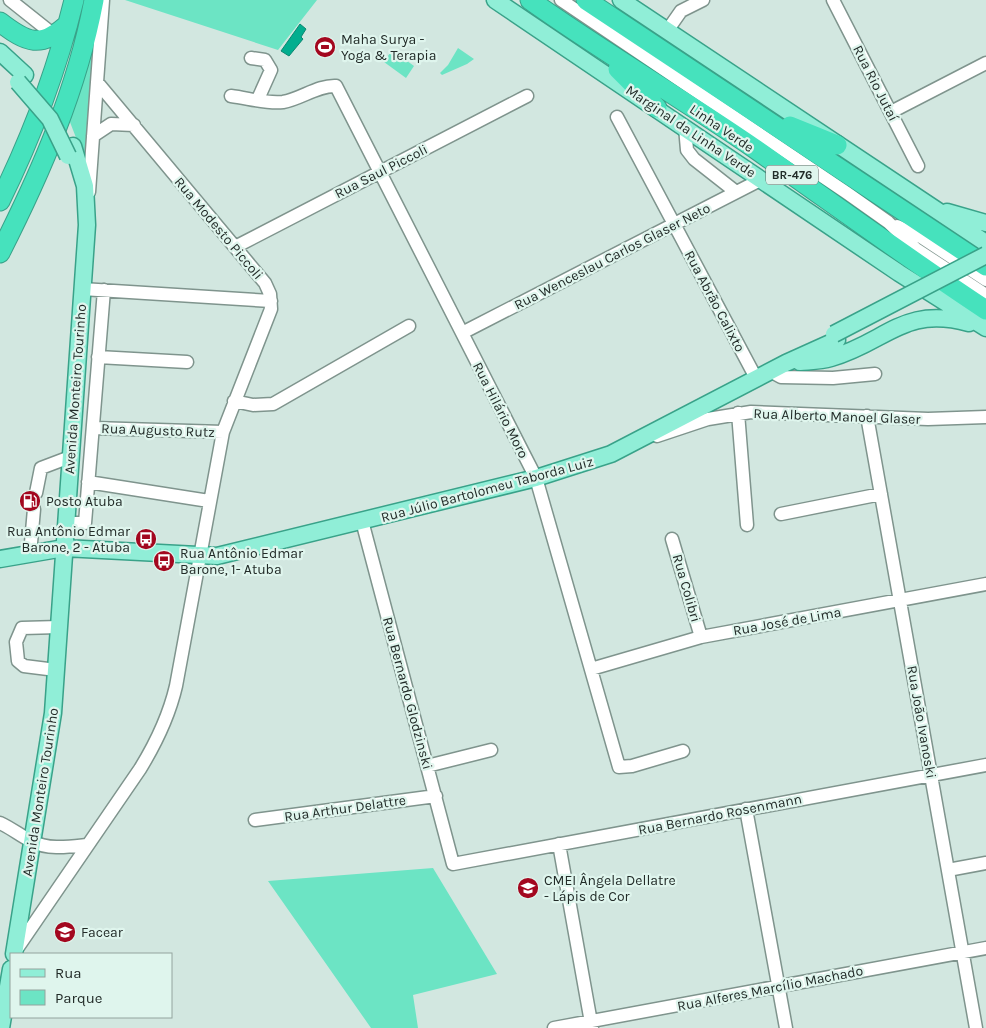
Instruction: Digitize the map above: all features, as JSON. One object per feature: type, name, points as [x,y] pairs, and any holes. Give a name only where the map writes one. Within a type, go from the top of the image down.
[{"type":"highway","points":[[0,201],[36,121],[74,0]]},
{"type":"highway","points":[[0,253],[53,143],[76,72],[94,0]]},
{"type":"highway","name":"Linha Verde","points":[[530,0],[594,46],[753,148],[915,263],[986,310]]},
{"type":"highway","name":"BR-476","points":[[586,0],[986,264]]},
{"type":"highway","points":[[608,0],[676,58]]},
{"type":"highway","points":[[0,22],[28,40],[38,41],[54,36],[68,24]]},
{"type":"highway","points":[[594,46],[657,108]]},
{"type":"highway","points":[[753,112],[837,145]]},
{"type":"main road","name":"Marginal da Linha Verde","points":[[495,0],[899,273],[986,329]]},
{"type":"main road","points":[[621,0],[986,243]]},
{"type":"main road","points":[[0,52],[22,79],[71,151],[86,224]]},
{"type":"main road","points":[[0,64],[22,79]]},
{"type":"main road","points":[[927,204],[986,223]]},
{"type":"main road","name":"Avenida Monteiro Tourinho","points":[[14,953],[50,734],[86,224]]},
{"type":"main road","points":[[966,269],[986,255]]},
{"type":"main road","points":[[966,269],[986,264]]},
{"type":"main road","name":"Rua Júlio Bartolomeu Taborda Luiz","points":[[0,559],[64,548],[200,556],[234,553],[536,478],[592,462],[633,444],[966,269]]},
{"type":"main road","points":[[786,363],[830,358],[902,324],[918,319],[953,318],[986,329]]},
{"type":"main road","points":[[1,1028],[10,975]]},
{"type":"street","points":[[10,0],[54,36]]},
{"type":"street","name":"Avenida Monteiro Tourinho","points":[[86,224],[103,0]]},
{"type":"street","points":[[561,0],[888,222],[920,237],[986,280]]},
{"type":"street","points":[[667,31],[681,11],[703,0]]},
{"type":"street","name":"Rua Rio Jutaí","points":[[833,0],[918,166]]},
{"type":"street","points":[[231,96],[258,99],[271,70],[265,60],[251,58]]},
{"type":"street","points":[[891,112],[986,63]]},
{"type":"street","name":"Rua Modesto Piccoli","points":[[97,82],[265,283],[271,301]]},
{"type":"street","name":"Rua Hilário Moro","points":[[258,99],[283,102],[336,86],[536,478],[619,767],[632,766],[683,752]]},
{"type":"street","name":"Rua Saul Piccoli","points":[[234,247],[527,96]]},
{"type":"street","name":"Rua Abrão Calixto","points":[[617,117],[674,224],[763,375]]},
{"type":"street","points":[[93,136],[111,124],[134,125]]},
{"type":"street","points":[[685,127],[687,150],[694,159],[736,192]]},
{"type":"street","name":"Rua Wenceslau Carlos Glaser Neto","points":[[462,334],[762,179]]},
{"type":"street","points":[[888,222],[916,249],[986,295]]},
{"type":"street","points":[[15,953],[86,845],[144,763],[167,715],[176,686],[223,432],[267,323],[271,301],[82,289]]},
{"type":"street","points":[[66,523],[85,523],[104,290]]},
{"type":"street","points":[[234,401],[253,405],[273,404],[409,326]]},
{"type":"street","points":[[98,357],[187,362]]},
{"type":"street","points":[[763,375],[833,378],[875,374]]},
{"type":"street","points":[[738,413],[747,525]]},
{"type":"street","name":"Rua Alberto Manoel Glaser","points":[[633,444],[708,419],[738,413],[928,419],[986,417]]},
{"type":"street","name":"Rua João Ivanoski","points":[[867,416],[976,1028]]},
{"type":"street","name":"Rua Augusto Rutz","points":[[92,428],[223,432]]},
{"type":"street","points":[[36,493],[41,468],[70,457]]},
{"type":"street","points":[[88,482],[209,501]]},
{"type":"street","points":[[781,514],[881,494]]},
{"type":"street","points":[[30,554],[34,509]]},
{"type":"street","name":"Rua Bernardo Glodzinski","points":[[362,521],[453,864]]},
{"type":"street","name":"Rua Colibri","points":[[672,539],[701,637]]},
{"type":"street","name":"Rua José de Lima","points":[[591,669],[701,637],[986,584]]},
{"type":"street","points":[[56,670],[24,666],[18,661],[16,642],[22,628],[59,627]]},
{"type":"street","points":[[427,766],[491,750]]},
{"type":"street","name":"Rua Bernardo Rosenmann","points":[[453,864],[986,765]]},
{"type":"street","name":"Rua Arthur Delattre","points":[[255,820],[436,796]]},
{"type":"street","points":[[746,809],[786,1028]]},
{"type":"street","points":[[0,823],[33,842],[56,847],[86,845]]},
{"type":"street","points":[[559,844],[592,1024]]},
{"type":"street","points":[[948,870],[986,863]]},
{"type":"street","name":"Rua Alferes Marcílio Machado","points":[[554,1028],[592,1024],[779,986],[986,948]]},
{"type":"green space","points":[[125,0],[317,0],[278,50]]},
{"type":"green space","points":[[97,10],[87,166],[68,117]]},
{"type":"green space","points":[[458,48],[474,59],[442,75],[440,73],[448,65]]},
{"type":"green space","points":[[392,50],[414,66],[406,78],[384,62]]},
{"type":"green space","points":[[433,868],[497,974],[413,995],[418,1028],[371,1028],[268,881]]},
{"type":"shaded area","points":[[300,24],[306,29],[301,37],[303,39],[289,56],[281,51]]},
{"type":"place","name":"Maha Surya - Yoga & Terapia","points":[[325,47]]},
{"type":"place","name":"Posto Atuba","points":[[30,501]]},
{"type":"place","name":"Rua Antônio Edmar Barone, 2 - Atuba","points":[[146,539]]},
{"type":"place","name":"Rua Antônio Edmar Barone, 1- Atuba","points":[[164,561]]},
{"type":"place","name":"CMEI Ângela Dellatre - Lápis de Cor","points":[[528,888]]},
{"type":"place","name":"Facear","points":[[65,932]]}]
